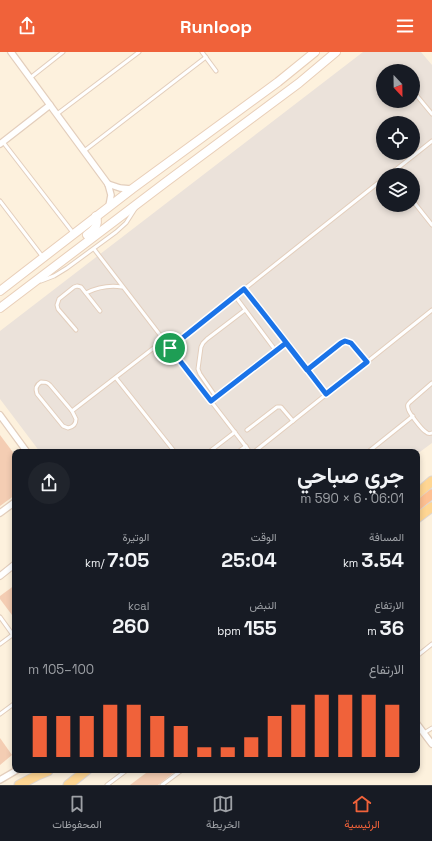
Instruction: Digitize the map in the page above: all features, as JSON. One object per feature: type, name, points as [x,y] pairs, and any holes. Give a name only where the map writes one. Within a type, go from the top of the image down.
[{"type":"highway","points":[[420,504],[432,494]]},
{"type":"main road","points":[[0,291],[109,206],[254,100],[315,52]]},
{"type":"main road","points":[[0,308],[136,204],[299,83],[336,52]]},
{"type":"main road","points":[[47,272],[58,258],[95,229],[97,224],[96,216]]},
{"type":"main road","points":[[420,491],[432,481]]},
{"type":"main road","points":[[420,516],[432,507]]},
{"type":"main road","points":[[19,785],[42,773]]},
{"type":"main road","points":[[30,785],[45,773]]},
{"type":"main road","points":[[68,785],[83,773]]},
{"type":"street","points":[[11,52],[108,184],[111,195],[109,206]]},
{"type":"street","points":[[1,142],[50,105]]},
{"type":"street","points":[[108,184],[120,188],[132,189]]},
{"type":"street","points":[[0,415],[26,449]]},
{"type":"street","points":[[0,513],[12,504]]},
{"type":"street","points":[[0,576],[12,566]]},
{"type":"street","points":[[420,728],[432,744]]},
{"type":"street","points":[[0,780],[12,773]]},
{"type":"lane","points":[[30,78],[63,52]]},
{"type":"lane","points":[[57,114],[139,52]]},
{"type":"lane","points":[[202,52],[216,71]]},
{"type":"lane","points":[[84,151],[206,57]]},
{"type":"lane","points":[[420,99],[432,114]]},
{"type":"lane","points":[[398,168],[432,141]]},
{"type":"lane","points":[[1,142],[74,234]]},
{"type":"lane","points":[[170,348],[376,185]]},
{"type":"lane","points":[[0,201],[44,258]]},
{"type":"lane","points":[[33,282],[48,279],[61,272],[122,228],[134,211],[136,204]]},
{"type":"lane","points":[[420,210],[432,225]]},
{"type":"lane","points":[[94,249],[248,449]]},
{"type":"lane","points":[[76,330],[58,309],[57,303],[59,299],[75,286],[82,287],[100,311]]},
{"type":"lane","points":[[86,292],[104,286],[122,286]]},
{"type":"lane","points":[[244,289],[326,394]]},
{"type":"lane","points":[[235,296],[276,351]]},
{"type":"lane","points":[[216,397],[198,371],[197,366],[201,347],[207,339],[246,310]]},
{"type":"lane","points":[[258,449],[432,310]]},
{"type":"lane","points":[[72,411],[164,340]]},
{"type":"lane","points":[[307,370],[345,341],[351,343],[367,362]]},
{"type":"lane","points":[[211,401],[286,343]]},
{"type":"lane","points":[[116,378],[172,449]]},
{"type":"lane","points":[[44,382],[47,383],[72,411],[76,418],[75,424],[71,428],[63,426],[37,394],[36,387],[38,384],[44,382]]},
{"type":"lane","points":[[432,383],[408,406],[408,410],[425,432],[428,434],[432,433]]},
{"type":"lane","points":[[247,430],[277,407],[281,407],[293,421]]},
{"type":"lane","points":[[372,449],[413,416]]},
{"type":"lane","points":[[213,449],[235,432]]},
{"type":"lane","points":[[242,449],[246,446]]},
{"type":"lane","points":[[0,617],[12,632]]},
{"type":"lane","points":[[0,644],[12,635]]},
{"type":"lane","points":[[420,654],[432,644]]},
{"type":"lane","points":[[0,714],[12,705]]},
{"type":"lane","points":[[424,733],[432,728]]},
{"type":"lane","points":[[107,785],[123,773]]},
{"type":"lane","points":[[162,785],[178,773]]},
{"type":"shaded area","points":[[363,52],[421,52],[432,65],[432,443],[420,452],[420,449],[38,449],[0,399],[0,331]]},
{"type":"building","points":[[0,435],[12,451],[12,497],[0,506]]},
{"type":"building","points":[[12,587],[12,615],[0,599],[0,596]]},
{"type":"building","points":[[0,738],[12,755],[0,765]]},
{"type":"building","points":[[146,773],[173,773],[158,785],[130,785]]},
{"type":"route","points":[[170,348],[211,401],[286,343],[307,370],[345,341],[351,343],[367,362],[326,394],[307,370],[286,343],[244,289],[170,348]]}]
